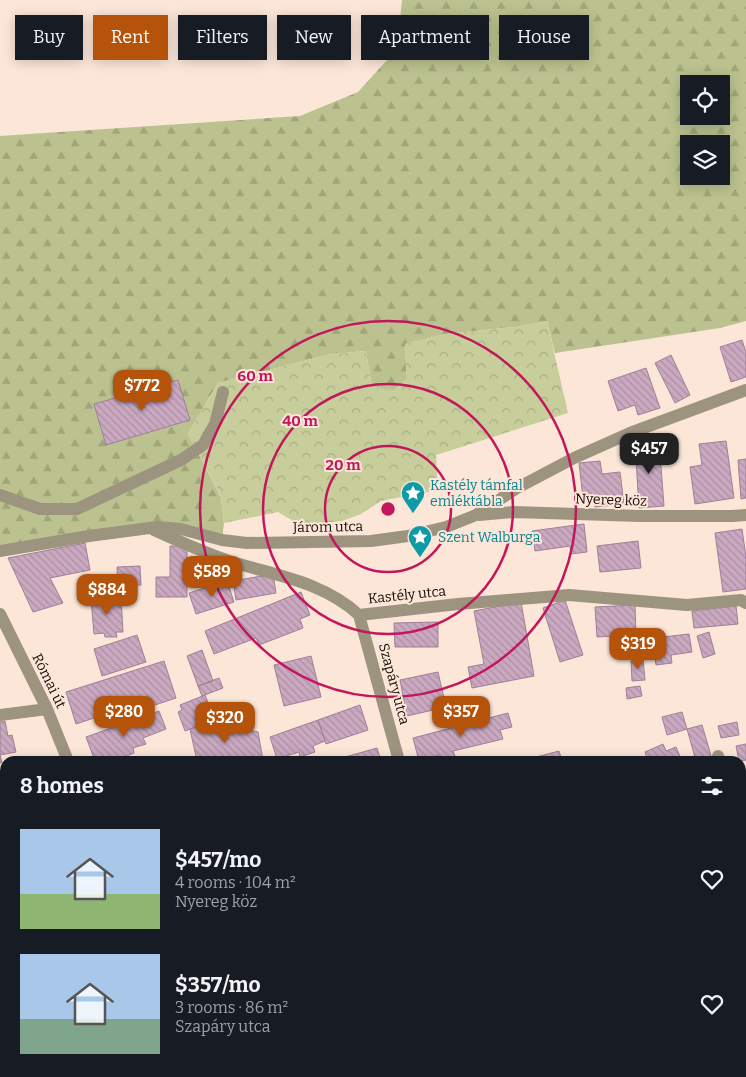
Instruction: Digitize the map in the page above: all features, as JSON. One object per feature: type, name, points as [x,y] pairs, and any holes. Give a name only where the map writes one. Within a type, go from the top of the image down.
[{"type":"street","name":"Járom utca","points":[[150,528],[180,529],[222,540],[247,544],[371,541],[446,528],[476,515],[517,488],[574,458],[630,433],[746,390]]},
{"type":"street","points":[[0,495],[40,509],[77,509],[181,460],[203,444],[215,424],[223,392]]},
{"type":"street","name":"Nyereg köz","points":[[476,515],[513,512],[640,516],[746,515]]},
{"type":"street","points":[[0,551],[150,528]]},
{"type":"street","name":"Kastély utca","points":[[150,528],[176,541],[226,560],[325,591],[348,605],[359,615],[458,604],[569,595],[687,606],[741,600],[746,603]]},
{"type":"street","name":"Római út","points":[[0,614],[47,709],[66,756]]},
{"type":"street","name":"Szapáry utca","points":[[359,615],[398,756]]},
{"type":"street","points":[[0,715],[47,709]]},
{"type":"green space","points":[[402,0],[746,0],[746,321],[720,328],[555,353],[547,321],[516,327],[446,334],[405,344],[407,379],[393,391],[372,387],[366,351],[331,354],[218,383],[188,434],[221,497],[224,523],[222,540],[181,529],[0,551],[0,136],[300,116],[358,92],[387,60],[489,60],[489,15],[400,15]]},
{"type":"green space","points":[[547,321],[568,413],[436,455],[438,490],[381,501],[361,514],[342,521],[316,524],[295,522],[278,512],[224,523],[221,496],[188,434],[218,383],[331,354],[366,351],[372,387],[393,391],[407,379],[405,344],[446,334],[516,327]]},
{"type":"building","points":[[742,340],[746,352],[746,377],[731,382],[720,347]]},
{"type":"building","points":[[671,355],[690,395],[675,403],[655,363]]},
{"type":"building","points":[[646,368],[660,408],[638,415],[635,405],[618,411],[608,381]]},
{"type":"building","points":[[178,380],[190,420],[106,445],[94,404]]},
{"type":"building","points":[[659,441],[664,506],[639,508],[635,443]]},
{"type":"building","points":[[726,441],[734,498],[695,504],[690,467],[702,465],[699,444]]},
{"type":"building","points":[[746,459],[746,498],[741,499],[738,460]]},
{"type":"building","points":[[600,461],[602,474],[620,472],[624,504],[595,507],[594,497],[583,498],[579,463]]},
{"type":"building","points":[[584,524],[587,552],[571,554],[570,546],[535,551],[532,531]]},
{"type":"building","points":[[742,529],[746,557],[746,589],[723,592],[715,533]]},
{"type":"building","points":[[638,541],[641,568],[600,572],[597,546]]},
{"type":"building","points":[[85,543],[90,570],[50,578],[63,603],[33,612],[8,558]]},
{"type":"building","points":[[170,546],[187,546],[187,597],[156,597],[156,577],[170,577]]},
{"type":"building","points":[[140,566],[141,585],[118,586],[117,567]]},
{"type":"building","points":[[273,574],[276,593],[236,600],[233,581]]},
{"type":"building","points":[[227,581],[234,602],[196,614],[189,593]]},
{"type":"building","points":[[301,592],[310,615],[300,619],[303,628],[259,645],[256,638],[214,654],[205,631]]},
{"type":"building","points":[[121,597],[123,632],[116,632],[117,637],[105,637],[104,633],[94,634],[91,599]]},
{"type":"building","points":[[565,600],[583,655],[560,662],[543,608]]},
{"type":"building","points":[[521,602],[534,676],[472,688],[468,667],[484,664],[474,611]]},
{"type":"building","points":[[635,605],[636,635],[597,637],[595,607]]},
{"type":"building","points":[[736,606],[738,624],[694,628],[692,611]]},
{"type":"building","points":[[438,622],[438,647],[395,647],[394,623]]},
{"type":"building","points":[[709,632],[715,654],[703,658],[697,636]]},
{"type":"building","points":[[689,634],[692,652],[671,655],[672,663],[656,665],[655,657],[648,658],[646,639]]},
{"type":"building","points":[[137,635],[146,662],[102,676],[94,649]]},
{"type":"building","points":[[202,650],[213,681],[198,686],[187,656]]},
{"type":"building","points":[[311,656],[321,697],[284,706],[274,665]]},
{"type":"building","points":[[643,659],[645,680],[632,681],[631,661]]},
{"type":"building","points":[[164,661],[176,698],[152,706],[150,697],[138,701],[139,703],[76,724],[66,692]]},
{"type":"building","points":[[438,672],[446,707],[407,716],[400,680]]},
{"type":"building","points":[[219,678],[223,688],[202,696],[198,686]]},
{"type":"building","points":[[640,686],[642,696],[627,699],[626,688]]},
{"type":"building","points":[[205,695],[215,720],[185,731],[178,712],[182,710],[180,705]]},
{"type":"building","points":[[360,705],[368,730],[326,744],[318,720]]},
{"type":"building","points":[[159,711],[166,729],[143,738],[146,744],[133,748],[134,753],[126,756],[93,756],[86,737]]},
{"type":"building","points":[[682,712],[687,729],[667,735],[662,717]]},
{"type":"building","points":[[508,713],[512,727],[500,730],[503,739],[453,751],[455,756],[418,756],[413,738]]},
{"type":"building","points":[[215,720],[221,735],[245,729],[258,732],[262,756],[196,756],[190,729]]},
{"type":"building","points":[[318,720],[325,741],[313,746],[315,752],[303,756],[300,756],[299,752],[286,756],[276,756],[270,737]]},
{"type":"building","points":[[5,721],[8,736],[12,735],[16,752],[0,755],[0,722]]},
{"type":"building","points":[[737,722],[739,735],[721,738],[718,726]]},
{"type":"building","points":[[702,725],[711,756],[695,756],[687,729]]},
{"type":"building","points":[[663,744],[666,751],[676,747],[680,756],[646,756],[645,752]]},
{"type":"building","points":[[746,744],[746,756],[738,756],[736,746]]},
{"type":"building","points":[[377,748],[379,756],[349,756]]},
{"type":"building","points":[[559,751],[560,756],[540,756]]},
{"type":"place","name":"Kastély támfal emléktábla","points":[[413,514]]},
{"type":"place","name":"Szent Walburga","points":[[420,558]]}]
